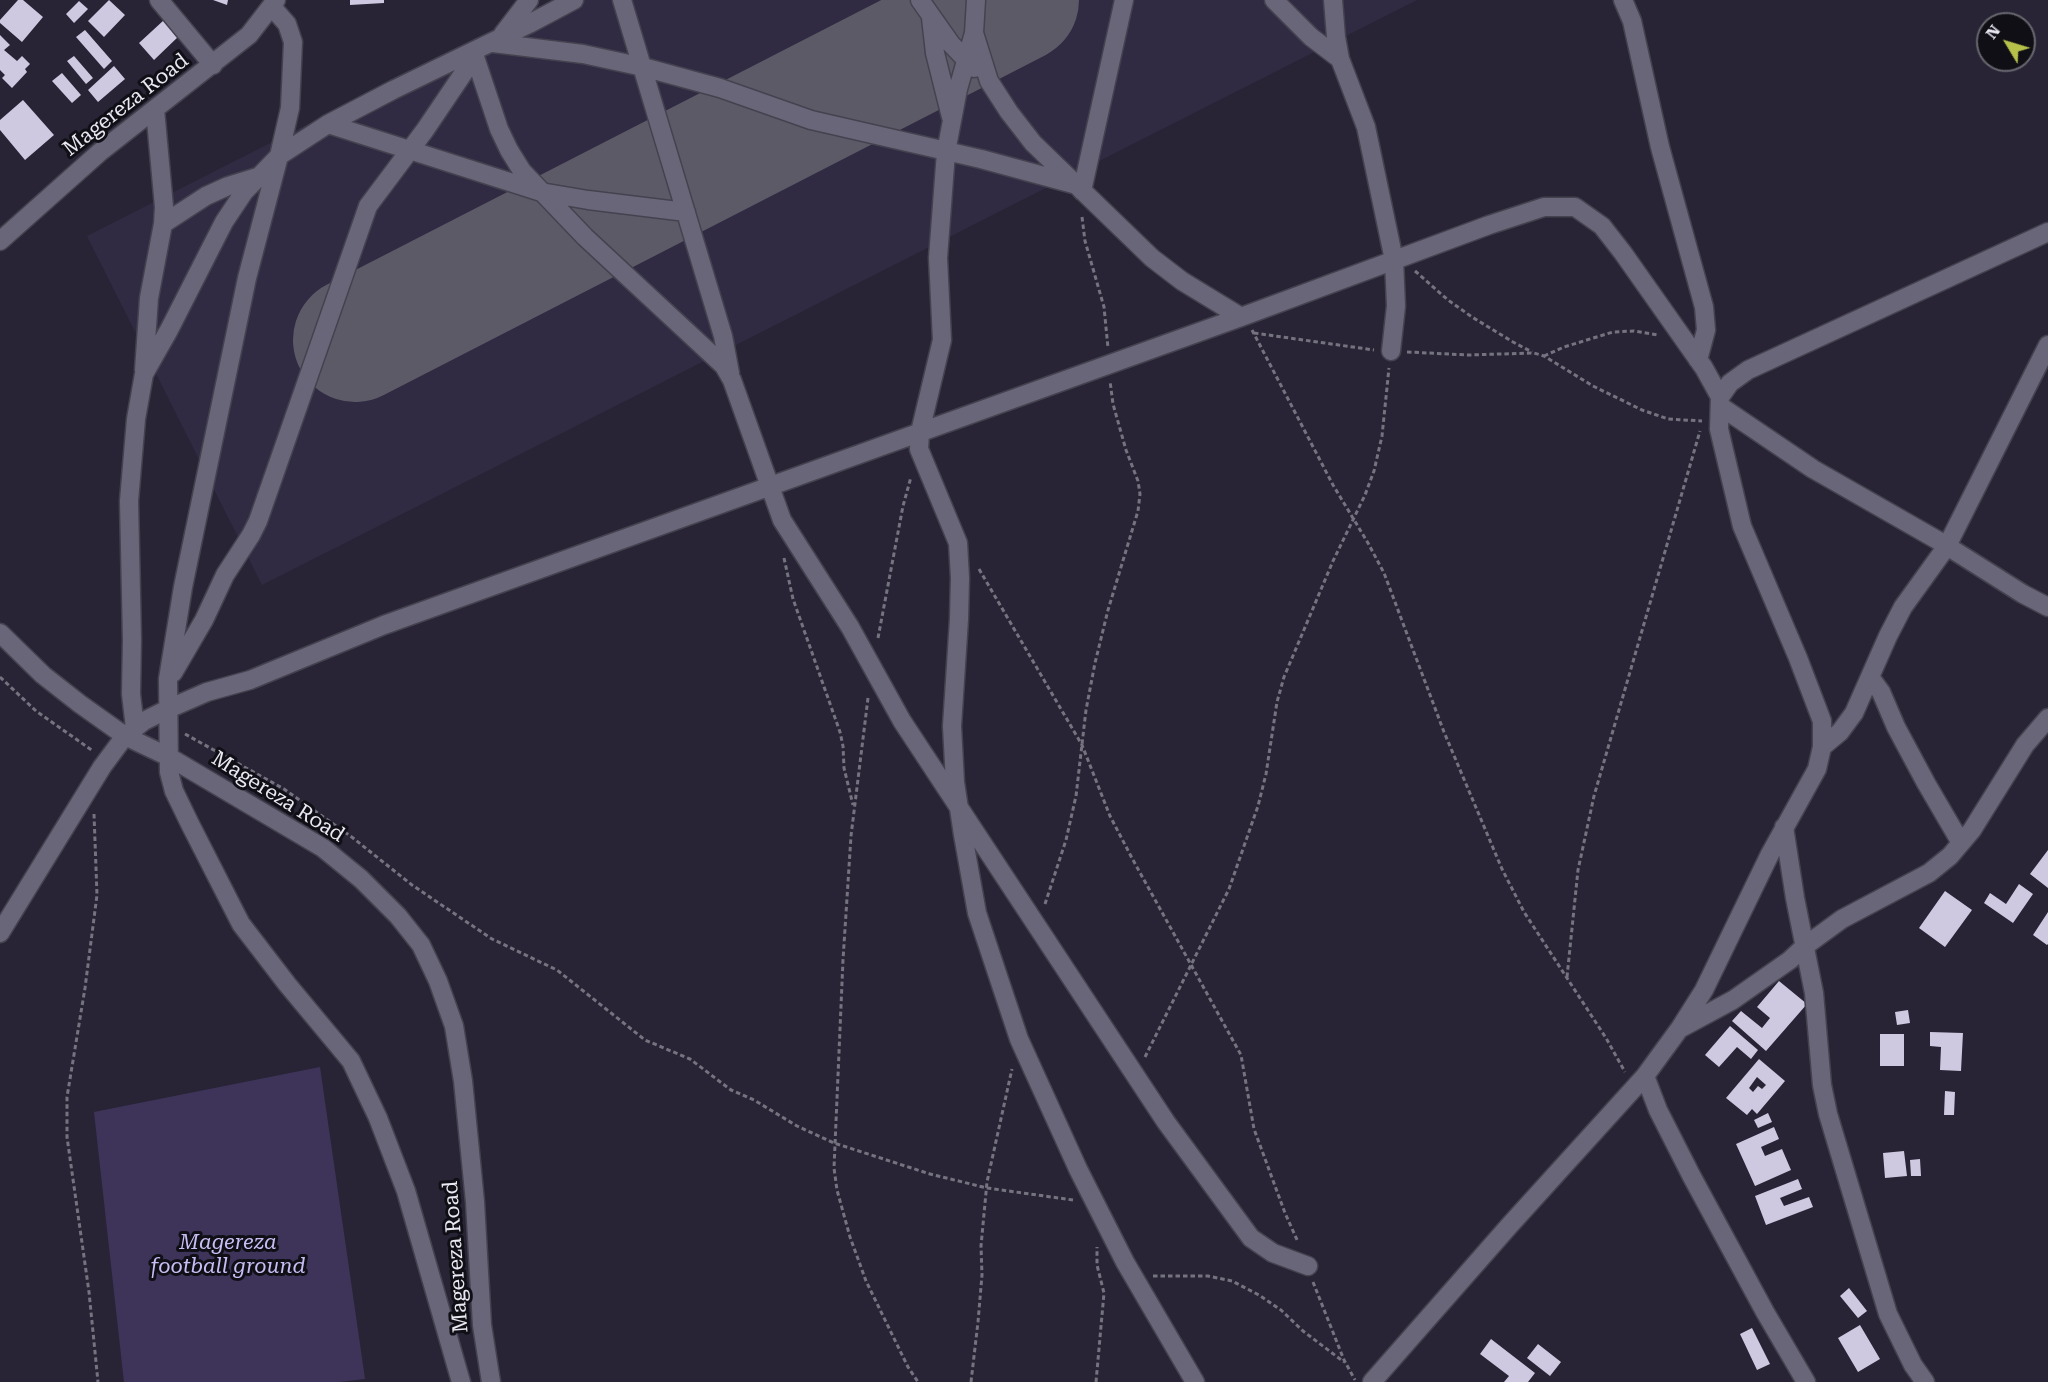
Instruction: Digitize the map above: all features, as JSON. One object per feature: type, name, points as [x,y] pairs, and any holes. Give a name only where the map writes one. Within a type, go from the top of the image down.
[{"type":"street","points":[[159,0],[213,65]]},
{"type":"street","points":[[494,41],[529,0]]},
{"type":"street","points":[[144,374],[224,222],[244,192],[279,156],[328,124],[474,53],[574,0]]},
{"type":"street","points":[[622,0],[723,336],[732,380],[782,520],[850,627],[902,721],[1166,1122],[1195,1159],[1243,1229],[1262,1247],[1308,1266]]},
{"type":"street","points":[[920,0],[951,44],[989,81],[1033,143],[1152,258],[1182,282],[1241,317]]},
{"type":"street","points":[[976,0],[974,33],[958,89],[946,152],[938,258],[942,340],[919,441],[958,543],[959,609],[952,726],[959,809],[976,913],[1019,1039],[1098,1209],[1132,1273],[1196,1382]]},
{"type":"street","points":[[1079,188],[1124,0]]},
{"type":"street","points":[[1274,0],[1311,37],[1340,58]]},
{"type":"street","points":[[1333,0],[1340,58],[1365,127],[1398,258],[1391,351]]},
{"type":"street","points":[[1623,0],[1632,21]]},
{"type":"street","points":[[1630,0],[1632,21],[1660,147],[1704,307],[1706,330],[1698,360]]},
{"type":"street","points":[[274,3],[287,24],[293,42],[290,108],[257,234],[183,587],[168,679],[169,772],[174,791],[241,924],[351,1061],[378,1118],[406,1191],[461,1382]]},
{"type":"street","name":"Magereza Road","points":[[0,241],[100,152],[249,35],[274,3]]},
{"type":"street","points":[[931,16],[935,53],[951,119]]},
{"type":"street","points":[[974,33],[989,81]]},
{"type":"street","points":[[494,41],[583,54],[643,67],[720,88],[811,120],[1003,165],[1079,188]]},
{"type":"street","points":[[168,679],[192,642],[225,574],[258,521],[368,206],[410,150],[474,53]]},
{"type":"street","points":[[474,53],[489,100],[509,150],[522,171],[649,298],[711,353],[724,366],[732,380]]},
{"type":"street","points":[[130,732],[132,640],[129,501],[136,419],[144,374],[149,298],[163,224],[163,178],[155,110]]},
{"type":"street","points":[[328,124],[542,192],[686,212]]},
{"type":"street","points":[[163,224],[206,196],[259,176]]},
{"type":"street","points":[[0,933],[107,760],[130,732],[144,721],[168,716],[207,692],[250,680],[384,625],[770,487],[919,441],[1109,364],[1489,225],[1544,207],[1575,207],[1602,226],[1698,360],[1715,411],[1742,526],[1798,658],[1822,722],[1822,747],[1816,769],[1784,827],[1704,990],[1680,1028],[1640,1082],[1372,1382]]},
{"type":"street","points":[[1715,411],[1730,383],[1748,370],[2048,232]]},
{"type":"street","points":[[1822,747],[1847,724],[1903,607],[1947,546],[2048,345]]},
{"type":"street","points":[[1715,411],[2048,607]]},
{"type":"street","name":"Magereza Road","points":[[0,633],[44,675],[80,704],[323,848],[361,879],[398,916],[421,945],[438,981],[454,1026],[463,1081],[475,1202],[482,1325],[491,1382]]},
{"type":"street","points":[[1870,677],[1881,692],[1896,727],[1961,843]]},
{"type":"street","points":[[1680,1028],[1733,1000],[1790,960],[1804,946],[1842,919],[1929,873],[1950,856],[2025,746],[2048,718]]},
{"type":"street","points":[[1784,827],[1818,1024],[1822,1086],[1834,1138],[1888,1314],[1913,1365],[1925,1382]]},
{"type":"street","points":[[1640,1082],[1658,1110],[1765,1312],[1806,1382]]},
{"type":"path","points":[[1038,926],[1066,840],[1076,796],[1086,710],[1095,663],[1108,610],[1138,511],[1140,494],[1138,481],[1126,450],[1113,404],[1104,307],[1082,226],[1079,188]]},
{"type":"path","points":[[1398,258],[1448,300],[1512,342],[1544,356],[1593,386],[1642,410],[1668,419],[1715,411],[1594,796],[1578,870],[1567,979]]},
{"type":"path","points":[[1241,317],[1254,333],[1333,485],[1384,573],[1448,742],[1502,870],[1524,912],[1567,979],[1606,1038],[1640,1082]]},
{"type":"path","points":[[1544,356],[1564,347],[1613,333],[1634,331],[1684,340]]},
{"type":"path","points":[[1254,333],[1391,351],[1468,355],[1534,353]]},
{"type":"path","points":[[1136,1075],[1229,889],[1258,806],[1266,774],[1276,702],[1284,677],[1374,471],[1382,436],[1391,351]]},
{"type":"path","points":[[878,638],[903,506],[919,441]]},
{"type":"path","points":[[783,554],[794,599],[840,732],[844,768],[854,808]]},
{"type":"path","points":[[976,565],[1082,745],[1110,816],[1132,860],[1240,1055],[1254,1128],[1345,1363],[1356,1382]]},
{"type":"path","points":[[872,670],[854,808],[843,960],[834,1168],[837,1190],[850,1236],[871,1291],[908,1367],[918,1382]]},
{"type":"path","points":[[0,677],[36,711],[107,760]]},
{"type":"path","points":[[168,716],[284,789],[353,838],[412,885],[492,939],[557,970],[645,1040],[690,1059],[731,1090],[754,1100],[797,1126],[834,1143],[930,1174],[987,1188],[1098,1209],[1097,1255],[1104,1293],[1096,1382]]},
{"type":"path","points":[[94,814],[96,896],[85,988],[67,1097],[67,1137],[89,1292],[98,1382]]},
{"type":"path","points":[[972,1382],[987,1188],[1019,1039]]},
{"type":"path","points":[[1132,1273],[1208,1276],[1232,1281],[1281,1310],[1303,1331],[1345,1363]]},
{"type":"shaded area","points":[[552,0],[1417,0],[262,585],[87,236]]},
{"type":"green space","name":"Magereza football ground","points":[[320,1067],[365,1379],[339,1382],[124,1382],[94,1112]]},
{"type":"building","points":[[18,0],[23,0],[43,17],[22,42],[0,23],[0,20]]},
{"type":"building","points":[[109,0],[125,15],[104,37],[88,21]]},
{"type":"building","points":[[213,0],[228,0],[227,5]]},
{"type":"building","points":[[350,0],[384,0],[384,3],[350,5]]},
{"type":"building","points":[[79,1],[88,9],[74,23],[66,14]]},
{"type":"building","points":[[164,20],[179,36],[154,60],[139,43]]},
{"type":"building","points":[[85,30],[112,61],[104,69],[76,37]]},
{"type":"building","points":[[0,35],[10,45],[4,50],[17,61],[22,56],[30,64],[25,69],[27,72],[12,88],[2,78],[5,75],[0,70]]},
{"type":"building","points":[[74,56],[93,78],[86,84],[67,61]]},
{"type":"building","points":[[114,66],[125,79],[98,102],[88,90]]},
{"type":"building","points":[[62,73],[81,95],[72,103],[52,81]]},
{"type":"building","points":[[23,100],[54,135],[25,160],[0,130],[0,120]]},
{"type":"building","points":[[2048,850],[2048,888],[2030,874]]},
{"type":"building","points":[[2019,884],[2033,894],[2013,923],[1984,903],[1990,893],[2006,904]]},
{"type":"building","points":[[1945,891],[1972,910],[1945,947],[1919,928]]},
{"type":"building","points":[[2048,912],[2048,944],[2047,945],[2033,935]]},
{"type":"building","points":[[1779,981],[1807,1004],[1766,1051],[1732,1021],[1741,1011],[1762,1028],[1770,1018],[1757,1007]]},
{"type":"building","points":[[1908,1010],[1910,1023],[1897,1025],[1895,1012]]},
{"type":"building","points":[[1730,1026],[1758,1050],[1751,1059],[1737,1047],[1719,1067],[1705,1055]]},
{"type":"building","points":[[1930,1032],[1963,1033],[1961,1071],[1940,1070],[1941,1047],[1930,1046]]},
{"type":"building","points":[[1880,1034],[1904,1034],[1904,1066],[1880,1066]]},
{"type":"building","points":[[1759,1059],[1785,1081],[1757,1114],[1752,1109],[1747,1115],[1726,1098]],"holes":[[[1757,1077],[1766,1085],[1762,1089],[1758,1086],[1753,1092],[1749,1088]]]},
{"type":"building","points":[[1945,1091],[1955,1092],[1954,1115],[1944,1115]]},
{"type":"building","points":[[1768,1113],[1772,1122],[1758,1128],[1754,1120]]},
{"type":"building","points":[[1774,1127],[1779,1139],[1761,1147],[1765,1156],[1782,1149],[1791,1170],[1755,1186],[1736,1144]]},
{"type":"building","points":[[1904,1151],[1907,1176],[1885,1178],[1883,1153]]},
{"type":"building","points":[[1920,1159],[1921,1176],[1911,1176],[1910,1160]]},
{"type":"building","points":[[1798,1179],[1802,1189],[1780,1198],[1784,1206],[1809,1197],[1813,1207],[1766,1225],[1755,1196]]},
{"type":"building","points":[[1849,1288],[1867,1311],[1858,1318],[1840,1296]]},
{"type":"building","points":[[1860,1325],[1880,1359],[1858,1372],[1838,1338]]},
{"type":"building","points":[[1752,1328],[1770,1364],[1757,1370],[1740,1334]]},
{"type":"building","points":[[1491,1339],[1535,1373],[1528,1382],[1504,1382],[1509,1376],[1480,1354]]},
{"type":"building","points":[[1538,1344],[1561,1362],[1550,1376],[1527,1358]]},
{"type":"runway","points":[[355,340],[1017,0]]}]
